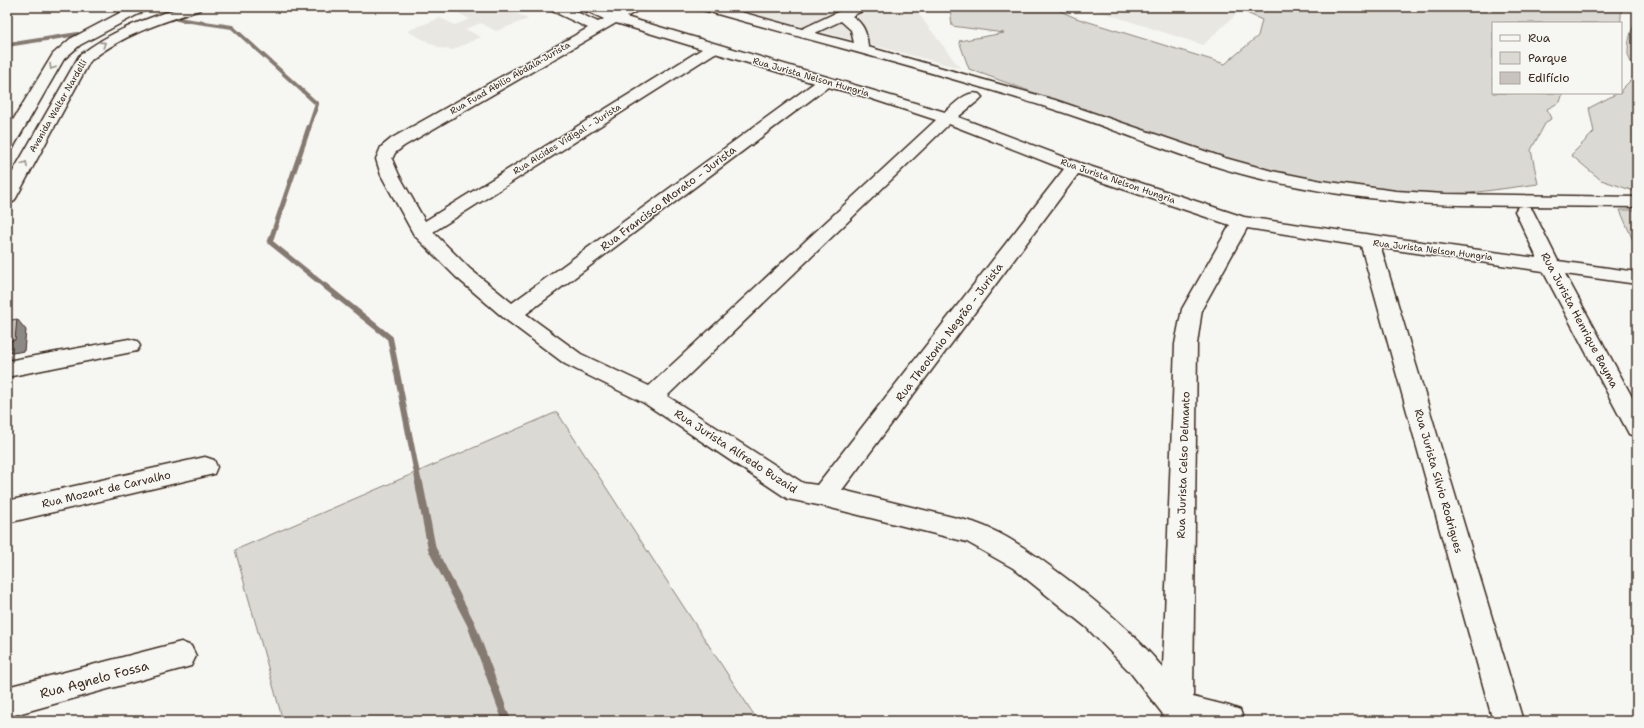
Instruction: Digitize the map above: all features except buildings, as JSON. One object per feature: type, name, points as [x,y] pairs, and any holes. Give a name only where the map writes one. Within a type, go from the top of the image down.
[{"type":"street","name":"Avenida Walter Nardelli","points":[[7,144],[58,57],[75,42],[141,7]]},
{"type":"street","name":"Avenida Walter Nardelli","points":[[7,198],[84,59],[99,47],[122,34],[195,7]]},
{"type":"street","points":[[555,7],[598,27]]},
{"type":"street","name":"Rua Jurista Nelson Hungria","points":[[589,7],[614,18],[825,82],[868,93],[947,118],[1074,167],[1241,222],[1637,278]]},
{"type":"street","name":"Rua Fuad Abilio Abdala-Jurista","points":[[387,151],[398,142],[634,7]]},
{"type":"street","points":[[708,7],[1050,103],[1219,162],[1285,179],[1322,186],[1396,196],[1445,199],[1637,202]]},
{"type":"street","points":[[802,34],[859,7]]},
{"type":"street","points":[[842,16],[857,26],[860,33],[861,50]]},
{"type":"street","name":"Rua Alcides Vidigal - Jurista","points":[[421,231],[714,48]]},
{"type":"street","name":"Rua Francisco Morato - Jurista","points":[[512,314],[825,82]]},
{"type":"street","points":[[652,397],[947,118],[974,96]]},
{"type":"street","name":"Rua Jurista Alfredo Buzaid","points":[[387,151],[384,159],[390,175],[421,231],[463,273],[512,314],[573,359],[652,397],[797,492],[823,496],[973,534],[1022,560],[1096,618],[1140,662],[1177,714]]},
{"type":"street","name":"Rua Theotonio Negrão - Jurista","points":[[823,496],[1074,167]]},
{"type":"street","name":"Rua Jurista Henrique Bayma","points":[[1524,211],[1550,265],[1637,428]]},
{"type":"street","name":"Rua Jurista Celso Delmanto","points":[[1177,714],[1186,344],[1192,309],[1241,222]]},
{"type":"street","name":"Rua Jurista Silvio Rodrigues","points":[[1369,241],[1508,721]]},
{"type":"street","points":[[7,370],[129,346]]},
{"type":"street","name":"Rua Mozart de Carvalho","points":[[7,512],[206,467]]},
{"type":"street","name":"Rua Agnelo Fossa","points":[[7,702],[181,656]]},
{"type":"street","points":[[1177,714],[1229,721]]},
{"type":"shaded area","points":[[466,7],[501,7],[499,8],[509,12],[512,11],[528,19],[496,31],[481,23],[465,29],[481,37],[452,50],[440,48],[407,31],[440,18],[455,25],[470,19],[456,12]]},
{"type":"shaded area","points":[[741,7],[913,7],[960,68],[768,18]]},
{"type":"shaded area","points":[[1086,7],[1244,7],[1203,45]]},
{"type":"green space","points":[[950,7],[1051,7],[1076,18],[1225,64],[1258,36],[1262,20],[1236,7],[1623,7],[1620,22],[1492,22],[1492,94],[1563,94],[1560,102],[1547,109],[1551,119],[1546,122],[1531,150],[1538,184],[1456,195],[1329,188],[1251,172],[969,69],[959,41],[1004,33],[952,26]]},
{"type":"green space","points":[[1637,22],[1637,192],[1601,180],[1571,155],[1594,132],[1589,108],[1616,94],[1622,94],[1622,89],[1632,79],[1635,71],[1628,55],[1628,45],[1631,32]]},
{"type":"green space","points":[[1620,210],[1637,210],[1637,250]]},
{"type":"green space","points":[[557,412],[758,721],[283,721],[235,550]]},
{"type":"waterway","points":[[177,19],[232,27],[317,104],[309,128]]},
{"type":"waterway","points":[[7,45],[78,34]]},
{"type":"waterway","points":[[309,127],[270,242],[326,287]]},
{"type":"waterway","points":[[325,286],[390,338],[419,484]]},
{"type":"waterway","points":[[419,483],[432,549],[471,624],[507,721]]}]
